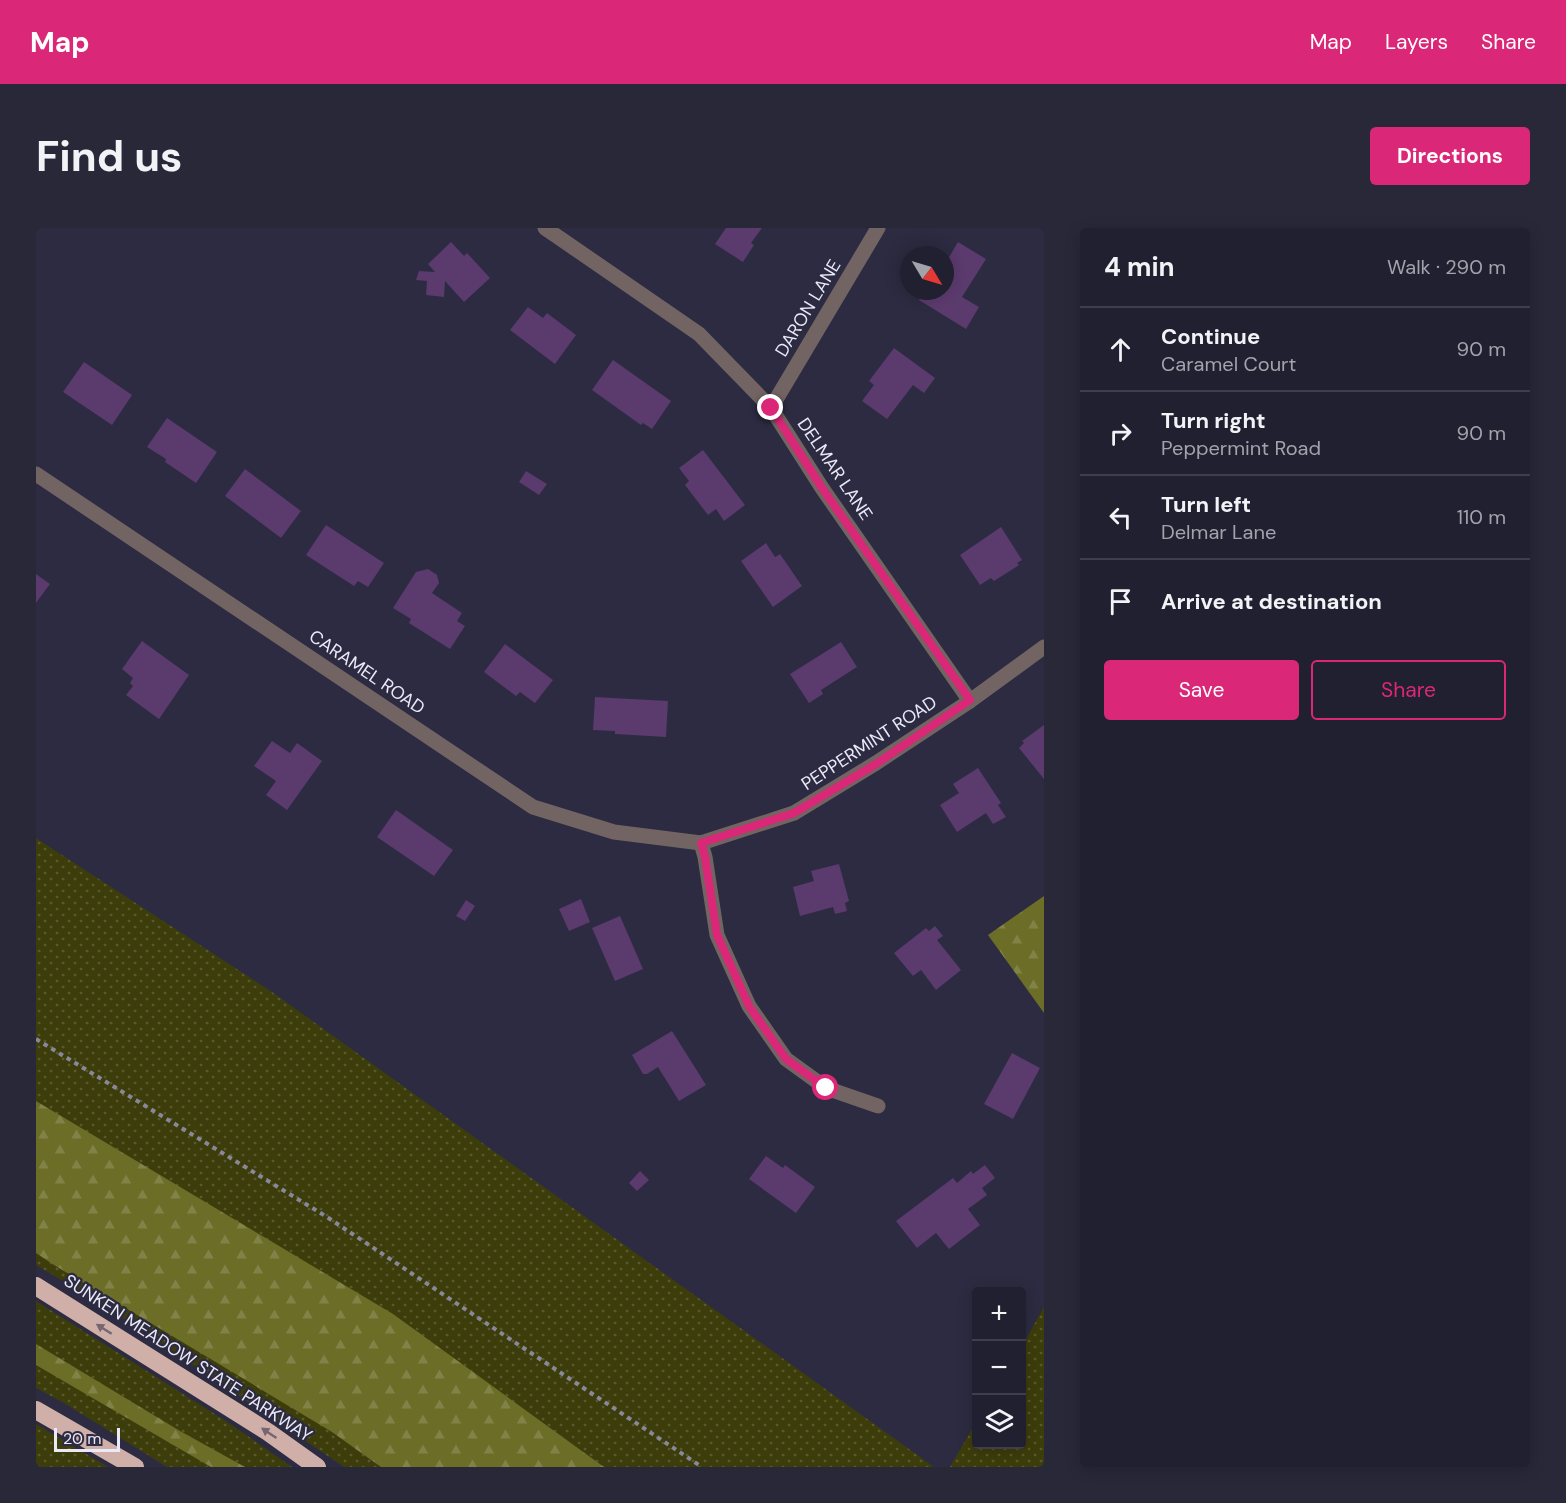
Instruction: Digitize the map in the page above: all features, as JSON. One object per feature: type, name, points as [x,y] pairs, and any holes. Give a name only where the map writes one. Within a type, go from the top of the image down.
[{"type":"highway","name":"SUNKEN MEADOW STATE PARKWAY","points":[[36,1286],[268,1432],[316,1467]]},
{"type":"highway","points":[[36,1410],[135,1467]]},
{"type":"street","name":"DELMAR LANE","points":[[545,228],[699,334],[771,408],[822,488],[970,700]]},
{"type":"street","name":"DARON LANE","points":[[771,408],[878,228]]},
{"type":"street","name":"CARAMEL ROAD","points":[[36,474],[533,807],[614,832],[701,843]]},
{"type":"street","name":"PEPPERMINT ROAD","points":[[701,843],[794,813],[876,764],[1044,647]]},
{"type":"street","points":[[701,843],[717,935],[749,1006],[786,1059],[826,1088],[878,1106]]},
{"type":"path","points":[[36,1039],[327,1217],[702,1467]]},
{"type":"shaded area","points":[[36,838],[272,992],[934,1467],[344,1467],[100,1303],[36,1265]]},
{"type":"shaded area","points":[[36,1301],[229,1423],[292,1467],[167,1467],[36,1388]]},
{"type":"shaded area","points":[[1044,1307],[1044,1467],[950,1467],[972,1429],[972,1449],[1026,1449],[1026,1339]]},
{"type":"shaded area","points":[[36,1424],[108,1467],[36,1467]]},
{"type":"green space","points":[[1044,896],[1044,1013],[988,935]]},
{"type":"green space","points":[[36,1101],[393,1314],[604,1467],[381,1467],[332,1432],[54,1265],[36,1253]]},
{"type":"green space","points":[[36,1344],[180,1431],[245,1467],[211,1467],[36,1365]]},
{"type":"building","points":[[726,228],[762,228],[751,243],[754,245],[743,262],[715,244]]},
{"type":"building","points":[[451,242],[464,256],[467,253],[490,278],[464,302],[445,281],[444,297],[426,295],[427,281],[416,280],[419,271],[435,272],[428,264]]},
{"type":"building","points":[[958,242],[986,259],[962,297],[979,307],[966,329],[919,300],[954,300],[954,249]]},
{"type":"building","points":[[528,307],[543,318],[547,313],[576,335],[555,364],[510,330]]},
{"type":"building","points":[[894,348],[935,378],[924,393],[913,385],[887,419],[862,401],[874,385],[869,381]]},
{"type":"building","points":[[613,360],[671,401],[652,429],[643,423],[641,425],[592,390]]},
{"type":"building","points":[[84,362],[132,395],[112,425],[63,392]]},
{"type":"building","points":[[167,418],[217,452],[196,483],[147,447]]},
{"type":"building","points":[[703,450],[745,505],[724,521],[716,509],[708,515],[685,485],[689,481],[679,468]]},
{"type":"building","points":[[245,469],[301,511],[281,538],[225,496]]},
{"type":"building","points":[[526,471],[547,484],[539,495],[519,482]]},
{"type":"building","points":[[326,525],[384,563],[368,587],[358,581],[354,586],[306,555]]},
{"type":"building","points":[[1001,527],[1022,560],[1017,563],[1019,565],[994,581],[991,578],[980,585],[960,555]]},
{"type":"building","points":[[766,543],[775,557],[780,554],[802,586],[773,607],[741,561]]},
{"type":"building","points":[[428,569],[437,575],[439,583],[432,593],[462,613],[457,621],[465,626],[450,649],[409,623],[411,619],[393,608],[416,572]]},
{"type":"building","points":[[36,574],[50,584],[36,603]]},
{"type":"building","points":[[142,641],[189,675],[159,719],[126,695],[133,686],[130,683],[133,678],[122,669]]},
{"type":"building","points":[[841,642],[857,667],[821,690],[823,694],[809,703],[790,674]]},
{"type":"building","points":[[505,644],[553,680],[535,703],[520,692],[516,696],[484,672]]},
{"type":"building","points":[[595,697],[668,701],[666,737],[615,734],[615,731],[593,730]]},
{"type":"building","points":[[1044,725],[1044,779],[1019,748],[1024,743],[1022,741]]},
{"type":"building","points":[[272,741],[290,753],[297,743],[322,761],[287,810],[266,795],[276,781],[254,766]]},
{"type":"building","points":[[978,768],[1001,803],[998,805],[1006,817],[993,824],[986,813],[957,832],[940,805],[959,793],[953,784]]},
{"type":"building","points":[[396,810],[453,850],[434,876],[377,837]]},
{"type":"building","points":[[839,864],[849,901],[845,903],[847,911],[835,914],[833,907],[800,916],[793,887],[814,881],[811,871]]},
{"type":"building","points":[[581,899],[590,922],[569,931],[559,909]]},
{"type":"building","points":[[466,900],[475,906],[465,921],[456,916]]},
{"type":"building","points":[[620,916],[643,969],[615,981],[592,928]]},
{"type":"building","points":[[935,926],[943,936],[937,940],[961,970],[936,990],[921,970],[913,976],[894,953],[926,928],[929,931]]},
{"type":"building","points":[[672,1031],[706,1085],[679,1101],[658,1067],[643,1074],[632,1055]]},
{"type":"building","points":[[1012,1053],[1040,1068],[1013,1119],[984,1104]]},
{"type":"building","points":[[766,1156],[783,1168],[785,1165],[815,1187],[796,1213],[749,1179]]},
{"type":"building","points":[[985,1165],[995,1178],[982,1188],[987,1195],[968,1209],[980,1225],[949,1249],[936,1233],[917,1248],[896,1221],[953,1178],[957,1183],[971,1171],[973,1174]]},
{"type":"building","points":[[640,1171],[649,1180],[637,1191],[629,1183]]},
{"type":"route","points":[[771,408],[822,488],[970,700],[876,764],[794,813],[701,843],[717,935],[749,1006],[786,1059],[826,1088]]}]
